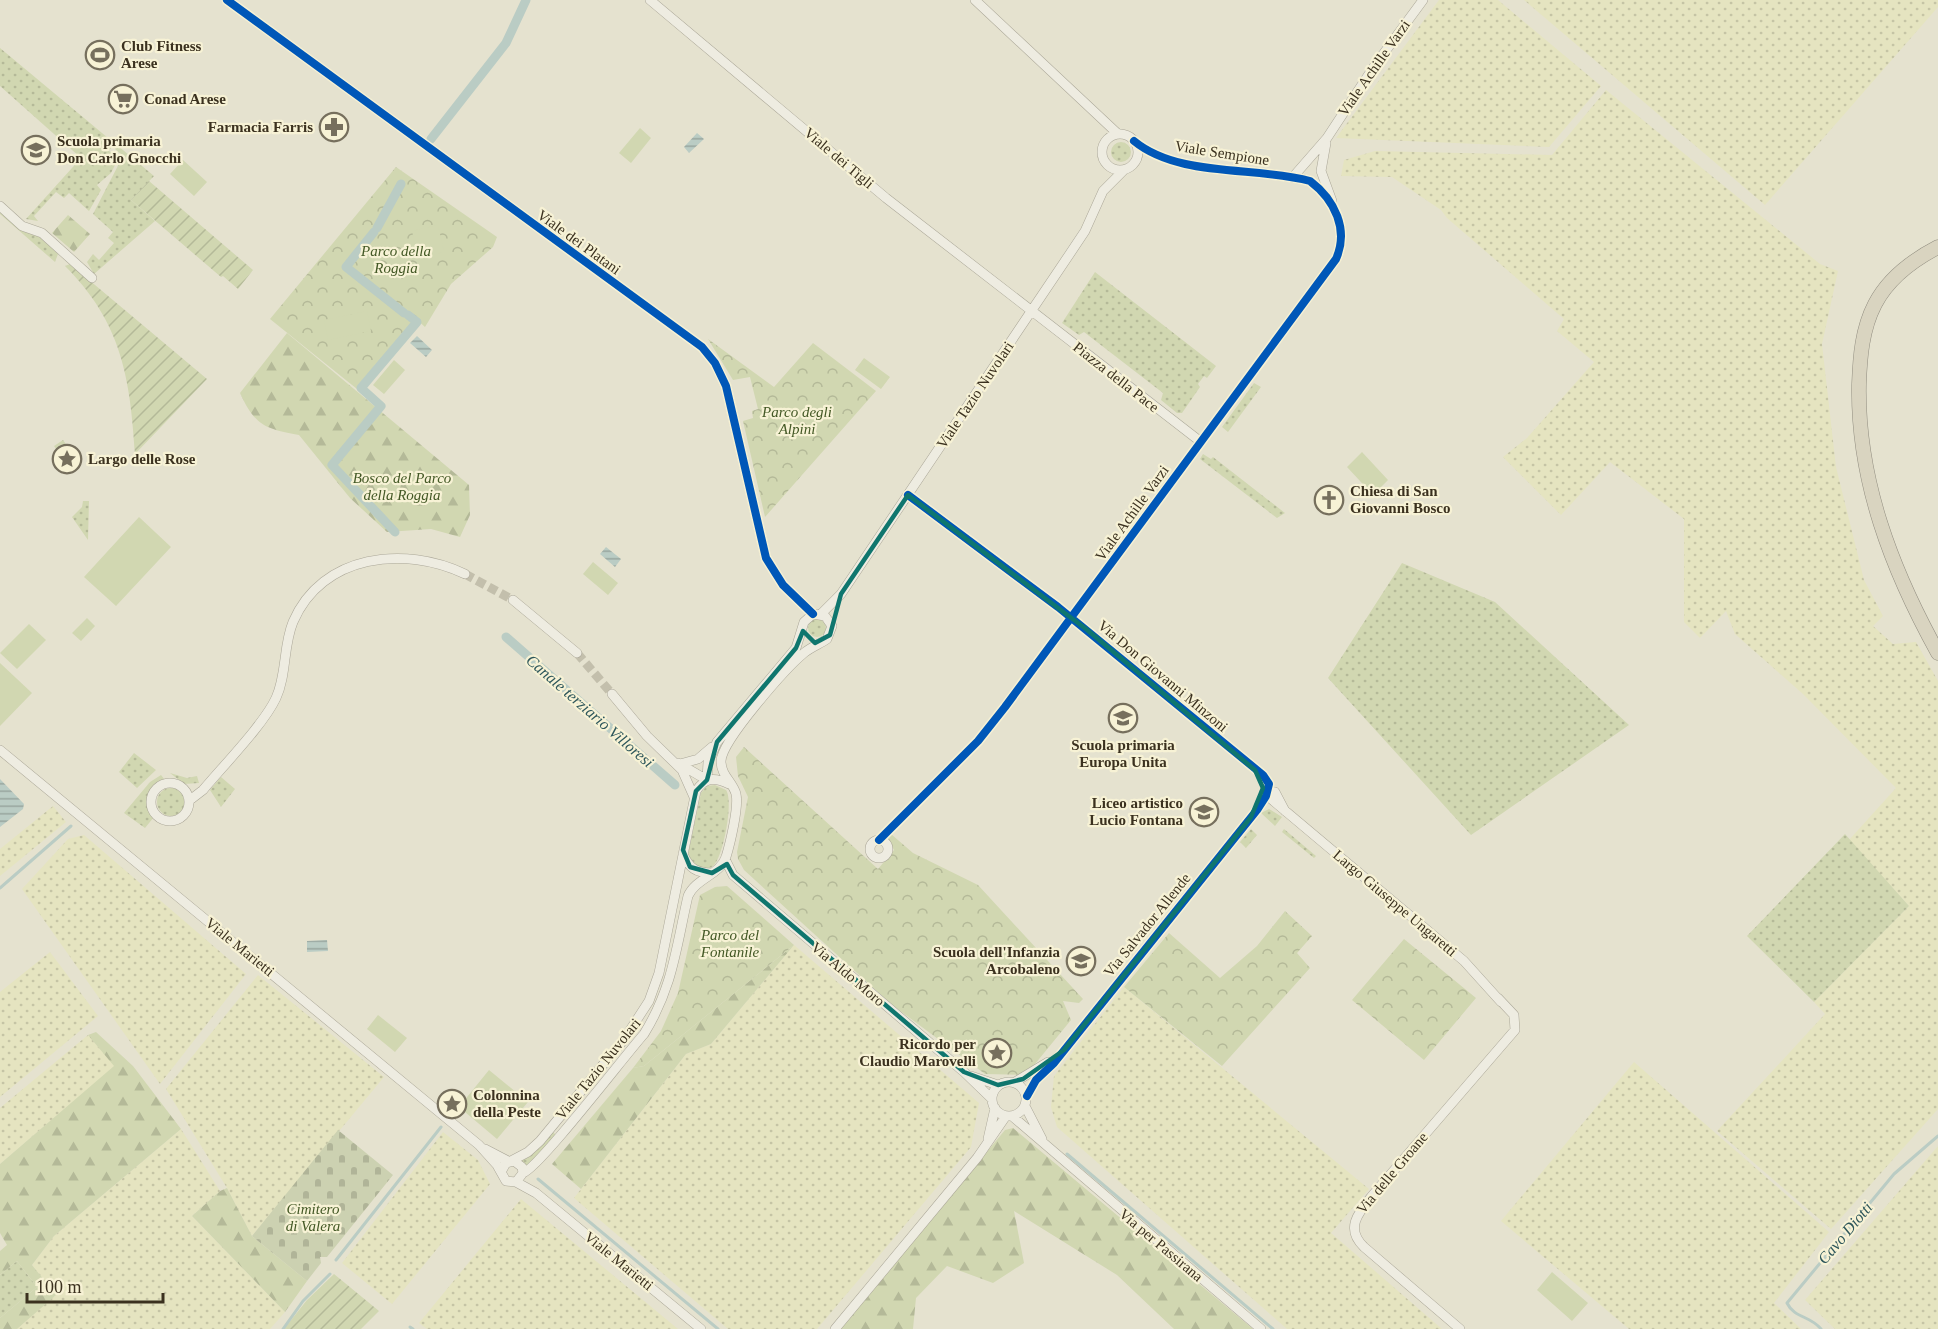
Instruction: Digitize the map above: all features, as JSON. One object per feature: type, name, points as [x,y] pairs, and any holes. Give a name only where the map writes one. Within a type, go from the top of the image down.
[{"type":"highway","points":[[1938,247],[1908,265],[1884,290],[1875,304],[1861,352],[1859,403],[1865,460],[1884,537],[1914,609],[1938,653]]},
{"type":"street","name":"Viale dei Platani","points":[[227,0],[687,335],[709,354],[726,386],[766,558],[789,592],[804,627]]},
{"type":"street","name":"Viale dei Tigli","points":[[650,0],[886,198],[1031,312]]},
{"type":"street","points":[[975,0],[1097,116],[1118,134],[1134,141],[1138,151],[1136,161],[1124,170],[1113,169],[1105,162],[1102,152],[1106,142],[1118,134]]},
{"type":"street","name":"Viale Achille Varzi","points":[[1293,177],[1327,138],[1373,68],[1423,0]]},
{"type":"street","points":[[1097,116],[1106,142]]},
{"type":"street","name":"Viale Achille Varzi","points":[[879,840],[981,738],[1336,260],[1342,237],[1338,218],[1321,171],[1327,138]]},
{"type":"street","name":"Viale Sempione","points":[[1134,141],[1157,155],[1197,165],[1310,181]]},
{"type":"street","name":"Viale Sempione","points":[[1136,161],[1157,155]]},
{"type":"street","name":"Viale Tazio Nuvolari","points":[[830,622],[841,594],[1085,231],[1103,191],[1105,162]]},
{"type":"street","name":"Viale Tazio Nuvolari","points":[[1103,191],[1124,170]]},
{"type":"street","points":[[1321,171],[1310,181],[1318,188],[1338,218]]},
{"type":"street","points":[[0,206],[22,226],[42,232],[92,278]]},
{"type":"street","name":"Piazza della Pace","points":[[1031,312],[1201,442]]},
{"type":"street","name":"Via Don Giovanni Minzoni","points":[[908,495],[1072,618],[1255,770],[1266,792]]},
{"type":"street","points":[[189,797],[177,784],[165,783],[152,795],[152,807],[159,817],[171,821],[183,816],[189,797],[206,787],[273,704],[281,684],[293,624],[305,603],[328,579],[353,564],[380,558],[425,560],[465,574]]},
{"type":"street","name":"Viale dei Platani","points":[[789,592],[817,615]]},
{"type":"street","name":"Viale Tazio Nuvolari","points":[[817,615],[841,594]]},
{"type":"street","points":[[513,600],[577,653]]},
{"type":"street","points":[[817,615],[830,622],[830,635],[819,643],[811,641],[804,627],[817,615]]},
{"type":"street","name":"Viale Tazio Nuvolari","points":[[510,1162],[528,1152],[540,1141],[625,1038],[643,1012],[659,973],[694,797],[700,784],[707,780],[708,762],[717,742],[796,648],[804,627]]},
{"type":"street","name":"Viale Tazio Nuvolari","points":[[521,1177],[644,1034],[667,989],[688,896],[694,886],[714,872],[725,859],[736,806],[736,792],[729,784],[721,759],[728,742],[793,664],[819,643]]},
{"type":"street","points":[[612,693],[646,736],[670,758],[686,778],[694,797]]},
{"type":"street","points":[[680,764],[698,759],[717,742]]},
{"type":"street","name":"Viale Marietti","points":[[0,750],[479,1145],[510,1162]]},
{"type":"street","points":[[670,758],[707,780],[715,779],[729,784]]},
{"type":"street","name":"Largo Giuseppe Ungaretti","points":[[1266,792],[1286,813],[1464,962],[1498,998],[1514,1020]]},
{"type":"street","name":"Via Salvador Allende","points":[[1026,1101],[1036,1080],[1064,1050],[1251,817],[1266,792]]},
{"type":"street","points":[[683,854],[692,868],[701,873],[714,872]]},
{"type":"street","name":"Via Aldo Moro","points":[[725,859],[733,875],[964,1072],[994,1104]]},
{"type":"street","name":"Via Aldo Moro","points":[[714,872],[733,875]]},
{"type":"street","name":"Via delle Groane","points":[[1460,1329],[1364,1247],[1356,1237],[1354,1224],[1358,1213],[1515,1030],[1514,1020]]},
{"type":"street","name":"Via Salvador Allende","points":[[1015,1082],[1064,1050]]},
{"type":"street","name":"Via Aldo Moro","points":[[964,1072],[998,1085]]},
{"type":"street","points":[[835,1329],[1009,1116],[1026,1101],[1023,1088],[1015,1082],[998,1085],[986,1144]]},
{"type":"street","name":"Via per Passirana","points":[[1026,1101],[1038,1133],[1062,1161]]},
{"type":"street","points":[[994,1104],[1009,1116]]},
{"type":"street","name":"Via per Passirana","points":[[1009,1116],[1261,1329]]},
{"type":"street","name":"Viale Marietti","points":[[479,1145],[501,1172]]},
{"type":"street","points":[[510,1162],[520,1164],[521,1177],[506,1181],[501,1172],[504,1165],[510,1162]]},
{"type":"street","name":"Viale Marietti","points":[[521,1177],[536,1193],[701,1329]]},
{"type":"highlighted area","points":[[908,495],[1086,629],[1255,770],[1263,788],[1251,817],[1064,1050],[1023,1079],[998,1085],[964,1072],[733,875],[727,864],[712,873],[690,867],[683,850],[696,791],[707,780],[717,742],[796,648],[803,631],[815,643],[830,635],[841,594]]},
{"type":"green space","points":[[1439,0],[1498,0],[1601,86],[1549,147],[1336,138]]},
{"type":"green space","points":[[1524,0],[1938,0],[1938,7],[1765,205]]},
{"type":"green space","points":[[0,48],[114,143],[109,151],[119,157],[111,173],[97,185],[101,190],[89,211],[69,193],[64,198],[56,192],[34,216],[38,221],[26,219],[81,158],[0,86]]},
{"type":"green space","points":[[1606,90],[1820,264],[1838,271],[1822,344],[1836,467],[1864,580],[1883,616],[1873,626],[1893,644],[1916,642],[1938,681],[1938,1109],[1831,1229],[1717,1131],[1825,1014],[1814,1002],[1909,906],[1849,840],[1896,788],[1803,694],[1735,634],[1726,611],[1700,638],[1684,622],[1684,519],[1610,462],[1561,515],[1503,457],[1527,438],[1594,362],[1557,331],[1564,319],[1447,218],[1441,210],[1392,177],[1341,176],[1344,160],[1375,151],[1552,155]]},
{"type":"green space","points":[[640,128],[651,138],[631,163],[619,153]]},
{"type":"green space","points":[[1121,142],[1128,145],[1131,152],[1128,159],[1121,162],[1114,159],[1111,152],[1114,145]]},
{"type":"green space","points":[[117,145],[154,176],[131,200],[155,221],[94,274],[87,262],[93,254],[99,260],[114,243],[108,238],[113,232],[93,214],[123,156],[115,149]]},
{"type":"green space","points":[[183,160],[207,182],[194,196],[170,174]]},
{"type":"green space","name":"Parco della Roggia","points":[[396,167],[497,237],[493,247],[451,284],[425,327],[415,318],[357,389],[270,319]]},
{"type":"green space","points":[[149,181],[253,270],[238,289],[131,200]]},
{"type":"green space","points":[[0,211],[23,231],[43,238],[58,254],[55,262],[0,214]]},
{"type":"green space","points":[[68,215],[90,234],[74,252],[52,233]]},
{"type":"green space","points":[[438,225],[444,252],[418,258],[412,231]]},
{"type":"green space","points":[[70,264],[207,379],[135,454],[130,401],[120,353],[99,309],[84,287],[65,266]]},
{"type":"green space","points":[[1095,272],[1216,366],[1207,378],[1204,376],[1198,384],[1200,387],[1182,413],[1177,413],[1161,400],[1163,393],[1084,332],[1079,335],[1062,323]]},
{"type":"green space","points":[[367,311],[371,331],[328,340],[324,320]]},
{"type":"green space","name":"Bosco del Parco della Roggia","points":[[287,333],[469,485],[470,515],[460,537],[431,529],[387,532],[350,498],[299,435],[270,428],[251,413],[240,393]]},
{"type":"green space","name":"Parco degli Alpini","points":[[708,339],[774,387],[813,343],[876,391],[765,517],[743,421],[753,418],[752,411],[758,409],[750,377],[733,380]]},
{"type":"green space","points":[[864,358],[890,377],[881,389],[855,370]]},
{"type":"green space","points":[[394,360],[405,370],[384,394],[373,385]]},
{"type":"green space","points":[[1254,383],[1261,387],[1228,432],[1222,427]]},
{"type":"green space","points":[[63,440],[73,454],[64,460],[54,446]]},
{"type":"green space","points":[[1362,452],[1388,480],[1373,495],[1347,467]]},
{"type":"green space","points":[[1203,454],[1211,459],[1213,457],[1285,513],[1277,518],[1200,459]]},
{"type":"green space","points":[[83,501],[89,501],[88,540],[72,517],[82,507]]},
{"type":"green space","points":[[139,517],[171,547],[116,606],[84,577]]},
{"type":"green space","points":[[593,562],[618,583],[608,595],[583,574]]},
{"type":"green space","points":[[1402,563],[1495,602],[1629,725],[1471,835],[1328,678]]},
{"type":"green space","points":[[87,618],[95,626],[81,641],[72,633]]},
{"type":"green space","points":[[817,619],[823,622],[826,628],[823,634],[817,637],[811,634],[808,628],[811,622]]},
{"type":"green space","points":[[29,624],[46,640],[17,669],[0,653]]},
{"type":"green space","points":[[0,663],[32,693],[0,726]]},
{"type":"green space","points":[[744,747],[878,869],[894,850],[887,838],[891,834],[913,853],[978,885],[1083,999],[1079,1003],[1063,1001],[1071,1020],[1026,1075],[985,1074],[891,1004],[744,870],[737,852],[748,797],[738,776],[736,757]]},
{"type":"green space","points":[[134,753],[156,770],[137,788],[119,772]]},
{"type":"green space","points":[[170,773],[187,778],[197,776],[199,783],[184,784]]},
{"type":"green space","points":[[161,775],[165,780],[155,787],[148,801],[154,817],[145,828],[124,813],[150,782]]},
{"type":"green space","points":[[221,777],[235,789],[221,807],[210,790]]},
{"type":"green space","points":[[715,785],[726,790],[729,805],[728,817],[724,841],[717,861],[711,868],[704,869],[695,866],[688,854],[701,793],[707,786]]},
{"type":"green space","points":[[171,788],[181,792],[185,802],[181,812],[171,816],[161,812],[157,802],[161,792]]},
{"type":"green space","points":[[53,806],[66,822],[0,876],[0,849]]},
{"type":"green space","points":[[1269,809],[1282,817],[1275,826],[1261,813]]},
{"type":"green space","points":[[1251,829],[1257,835],[1246,848],[1240,842]]},
{"type":"green space","points":[[1284,829],[1316,856],[1314,858],[1282,832]]},
{"type":"green space","points":[[1845,834],[1909,906],[1814,1002],[1747,936]]},
{"type":"green space","points":[[84,835],[246,974],[160,1084],[22,889],[68,839]]},
{"type":"green space","name":"Parco del Fontanile","points":[[727,886],[794,945],[644,1066],[633,1068],[661,1031],[678,993],[700,895],[715,887]]},
{"type":"green space","points":[[1285,911],[1312,936],[1297,953],[1310,968],[1222,1066],[1124,987],[1169,933],[1220,978],[1257,946]]},
{"type":"green space","points":[[1404,939],[1476,998],[1424,1060],[1352,1000]]},
{"type":"green space","points":[[794,945],[979,1103],[971,1147],[817,1329],[728,1329],[574,1198],[686,1054],[711,1044]]},
{"type":"green space","points":[[794,945],[711,1044],[686,1054],[581,1189],[552,1164],[633,1068],[644,1066]]},
{"type":"green space","points":[[50,952],[98,1016],[0,1097],[0,992]]},
{"type":"green space","points":[[258,975],[384,1077],[252,1236],[227,1188],[166,1089]]},
{"type":"green space","points":[[1124,987],[1369,1189],[1331,1233],[1442,1329],[1287,1329],[1057,1127],[1051,1107],[1054,1076]]},
{"type":"green space","points":[[378,1015],[407,1038],[395,1052],[367,1029]]},
{"type":"green space","points":[[96,1032],[133,1066],[181,1129],[54,1236],[32,1265],[56,1295],[17,1329],[0,1329],[0,1318],[37,1287],[17,1261],[0,1275],[0,1251],[7,1245],[0,1233],[0,1164],[114,1066],[88,1035]]},
{"type":"green space","points":[[88,1035],[115,1066],[0,1164],[0,1108]]},
{"type":"green space","points":[[1634,1062],[1829,1232],[1774,1303],[1801,1329],[1629,1329],[1501,1221]]},
{"type":"green space","points":[[489,1070],[528,1102],[497,1139],[459,1107]]},
{"type":"green space","points":[[1013,1128],[1253,1329],[1174,1329],[1117,1275],[1014,1211],[1024,1263],[993,1283],[947,1266],[916,1298],[913,1329],[840,1329],[1005,1130]]},
{"type":"green space","points":[[181,1129],[220,1191],[192,1216],[285,1312],[270,1329],[17,1329],[55,1295],[32,1265],[54,1236]]},
{"type":"green space","name":"Cimitero di Valera","points":[[338,1130],[393,1175],[327,1257],[320,1257],[321,1263],[307,1281],[252,1236]]},
{"type":"green space","points":[[443,1132],[478,1160],[490,1184],[392,1304],[342,1263]]},
{"type":"green space","points":[[553,1132],[556,1135],[527,1167],[521,1160],[535,1152]]},
{"type":"green space","points":[[1938,1146],[1938,1329],[1835,1329],[1805,1300]]},
{"type":"green space","points":[[227,1188],[252,1236],[307,1281],[285,1312],[192,1216],[220,1191]]},
{"type":"green space","points":[[521,1199],[678,1329],[427,1329],[419,1323]]},
{"type":"green space","points":[[17,1261],[37,1287],[0,1318],[0,1275]]},
{"type":"green space","points":[[1552,1272],[1588,1303],[1572,1321],[1537,1290]]},
{"type":"green space","points":[[334,1274],[379,1311],[361,1329],[284,1329],[307,1300]]},
{"type":"shaded area","points":[[697,133],[704,139],[689,153],[684,147]]},
{"type":"shaded area","points":[[417,336],[432,350],[426,357],[410,343]]},
{"type":"shaded area","points":[[606,547],[621,559],[615,567],[600,554]]},
{"type":"shaded area","points":[[0,779],[24,804],[23,809],[0,827]]},
{"type":"shaded area","points":[[327,940],[328,951],[307,952],[307,941]]},
{"type":"waterway","name":"Canale terziario Villoresi","points":[[431,139],[506,43],[526,0]]},
{"type":"waterway","name":"Canale terziario Villoresi","points":[[377,228],[401,184]]},
{"type":"waterway","name":"Canale terziario Villoresi","points":[[374,232],[346,267],[404,313]]},
{"type":"waterway","name":"Canale terziario Villoresi","points":[[395,532],[332,465],[381,406],[361,388],[417,322],[408,315]]},
{"type":"waterway","name":"Canale terziario Villoresi","points":[[506,637],[675,785]]},
{"type":"waterway","points":[[0,888],[71,826]]},
{"type":"waterway","points":[[336,1260],[441,1127]]},
{"type":"waterway","name":"Cavo Diotti","points":[[1821,1329],[1794,1312],[1787,1303],[1894,1174],[1938,1136]]},
{"type":"waterway","points":[[1067,1154],[1273,1329]]},
{"type":"waterway","points":[[538,1179],[718,1329]]},
{"type":"waterway","points":[[283,1329],[303,1301],[330,1274]]},
{"type":"tunnel","points":[[465,574],[513,600]]},
{"type":"tunnel","points":[[577,653],[612,694]]},
{"type":"cycle path","points":[[227,0],[702,347],[715,363],[726,386],[766,558],[783,585],[813,614]]},
{"type":"cycle path","points":[[879,840],[978,741],[1005,707],[1336,259],[1341,237],[1337,216],[1333,206],[1310,181],[1289,176],[1195,166],[1152,153],[1134,141]]},
{"type":"cycle path","points":[[908,495],[1058,607],[1263,775],[1269,784],[1266,796],[1257,810],[1054,1063],[1036,1080],[1027,1096]]},
{"type":"place","name":"Club Fitness Arese","points":[[100,55]]},
{"type":"place","name":"Conad Arese","points":[[123,99]]},
{"type":"place","name":"Farmacia Farris","points":[[334,127]]},
{"type":"place","name":"Scuola primaria Don Carlo Gnocchi","points":[[36,150]]},
{"type":"place","name":"Largo delle Rose","points":[[67,459]]},
{"type":"place","name":"Chiesa di San Giovanni Bosco","points":[[1329,500]]},
{"type":"place","name":"Scuola primaria Europa Unita","points":[[1123,718]]},
{"type":"place","name":"Liceo artistico Lucio Fontana","points":[[1204,812]]},
{"type":"place","name":"Scuola dell'Infanzia Arcobaleno","points":[[1081,961]]},
{"type":"place","name":"Ricordo per Claudio Marovelli","points":[[997,1053]]},
{"type":"place","name":"Colonnina della Peste","points":[[452,1104]]}]
